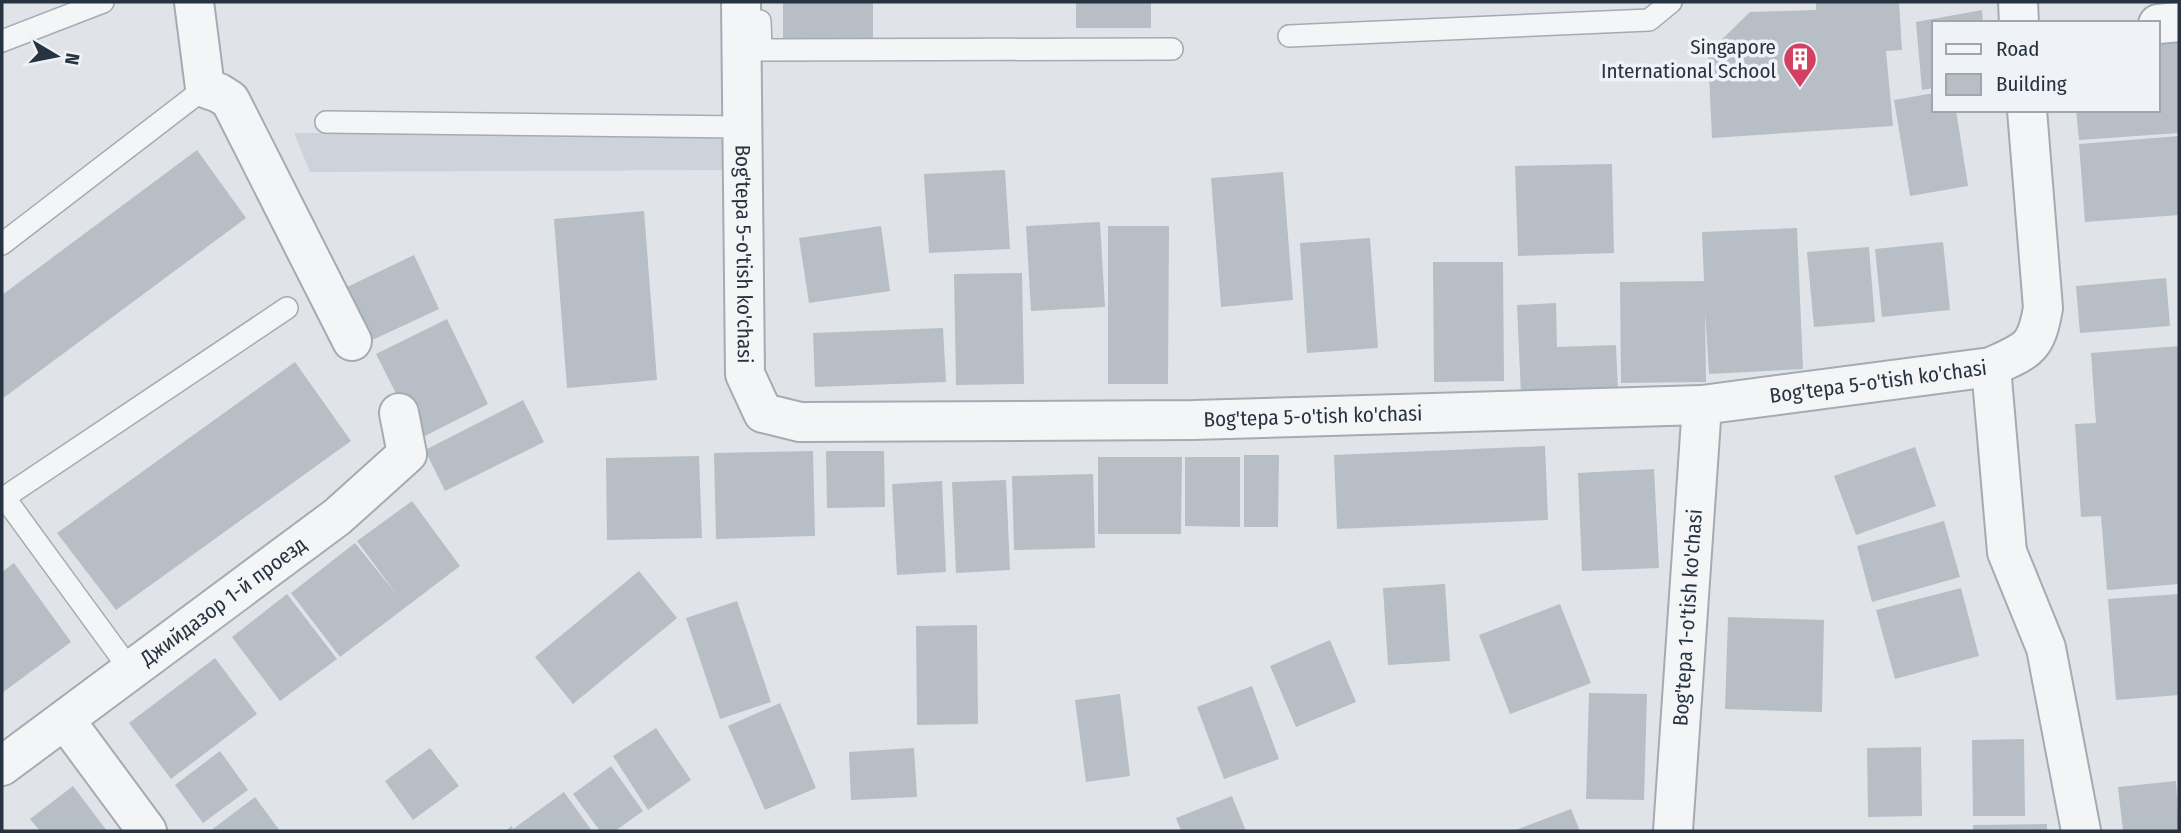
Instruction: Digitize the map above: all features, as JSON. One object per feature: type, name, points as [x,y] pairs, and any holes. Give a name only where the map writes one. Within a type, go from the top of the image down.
[{"type":"street","points":[[194,2],[205,88],[230,100],[352,341]]},
{"type":"street","name":"Bog'tepa 5-o'tish ko'chasi","points":[[741,2],[745,374],[763,413],[800,422],[1193,420],[1702,405],[1992,367],[2025,352],[2039,333],[2043,308],[2027,112]]},
{"type":"street","points":[[2018,2],[2020,21]]},
{"type":"street","points":[[2160,24],[2179,22]]},
{"type":"street","points":[[1992,367],[2007,552],[2046,648],[2081,831]]},
{"type":"street","name":"Bog'tepa 1-o'tish ko'chasi","points":[[1673,831],[1702,405]]},
{"type":"street","name":"Джийдазор 1-й проезд","points":[[2,766],[337,517],[407,454],[399,413]]},
{"type":"street","points":[[65,720],[147,831]]},
{"type":"lane","points":[[2,41],[103,2]]},
{"type":"lane","points":[[760,2],[761,51],[1172,49]]},
{"type":"lane","points":[[1289,36],[1649,20],[1671,2]]},
{"type":"lane","points":[[2,244],[205,88]]},
{"type":"lane","points":[[326,122],[741,127]]},
{"type":"lane","points":[[131,671],[3,498],[286,307]]},
{"type":"shaded area","points":[[294,133],[727,133],[723,170],[310,172]]},
{"type":"building","points":[[783,2],[873,2],[873,39],[783,39]]},
{"type":"building","points":[[1076,2],[1151,2],[1151,28],[1076,28]]},
{"type":"building","name":"Singapore International School","points":[[1816,2],[1899,2],[1902,50],[1886,51],[1893,126],[1712,138],[1708,53],[1750,12],[1816,10]]},
{"type":"building","points":[[1982,10],[1983,21],[1932,21],[1932,88],[1922,90],[1916,22]]},
{"type":"building","points":[[2179,42],[2179,133],[2079,140],[2076,112],[2160,112],[2160,44]]},
{"type":"building","points":[[1932,93],[1932,112],[1956,112],[1968,186],[1910,196],[1894,100]]},
{"type":"building","points":[[2179,136],[2179,215],[2085,222],[2079,144]]},
{"type":"building","points":[[197,150],[246,218],[2,399],[2,295]]},
{"type":"building","points":[[1612,164],[1614,253],[1518,256],[1515,166]]},
{"type":"building","points":[[1005,170],[1010,249],[929,253],[924,174]]},
{"type":"building","points":[[1283,172],[1293,300],[1221,307],[1211,178]]},
{"type":"building","points":[[644,211],[657,380],[567,388],[554,219]]},
{"type":"building","points":[[1100,222],[1105,307],[1031,311],[1026,226]]},
{"type":"building","points":[[881,226],[890,291],[809,303],[799,238]]},
{"type":"building","points":[[1108,226],[1169,226],[1168,384],[1108,384]]},
{"type":"building","points":[[1797,228],[1803,369],[1709,374],[1705,311],[1706,382],[1621,383],[1620,282],[1704,281],[1702,232]]},
{"type":"building","points":[[1370,238],[1378,348],[1307,353],[1300,243]]},
{"type":"building","points":[[1943,242],[1950,310],[1882,317],[1875,249]]},
{"type":"building","points":[[1869,247],[1875,322],[1814,327],[1807,252]]},
{"type":"building","points":[[414,255],[439,309],[368,342],[343,289]]},
{"type":"building","points":[[1433,262],[1503,262],[1504,381],[1434,382]]},
{"type":"building","points":[[1022,273],[1024,384],[956,385],[954,274]]},
{"type":"building","points":[[2166,278],[2170,326],[2080,333],[2076,286]]},
{"type":"building","points":[[1556,303],[1557,347],[1616,345],[1618,392],[1521,396],[1517,305]]},
{"type":"building","points":[[447,319],[488,404],[419,439],[376,354]]},
{"type":"building","points":[[943,328],[946,382],[815,387],[813,333]]},
{"type":"building","points":[[2179,346],[2179,584],[2107,590],[2101,516],[2081,517],[2075,424],[2096,423],[2091,353]]},
{"type":"building","points":[[295,362],[351,441],[116,610],[57,533]]},
{"type":"building","points":[[523,400],[544,442],[445,491],[425,450]]},
{"type":"building","points":[[1545,446],[1548,520],[1337,529],[1334,455]]},
{"type":"building","points":[[1915,447],[1936,506],[1856,535],[1834,476]]},
{"type":"building","points":[[813,451],[815,536],[716,539],[714,453]]},
{"type":"building","points":[[826,451],[884,451],[885,507],[827,508]]},
{"type":"building","points":[[1244,455],[1279,455],[1278,527],[1244,527]]},
{"type":"building","points":[[699,456],[702,538],[607,540],[606,458]]},
{"type":"building","points":[[1098,457],[1182,457],[1181,534],[1098,534]]},
{"type":"building","points":[[1185,457],[1240,457],[1240,527],[1185,526]]},
{"type":"building","points":[[1654,469],[1659,568],[1582,571],[1578,473]]},
{"type":"building","points":[[1093,474],[1095,548],[1014,550],[1012,476]]},
{"type":"building","points":[[1006,480],[1010,570],[956,573],[952,482]]},
{"type":"building","points":[[942,481],[946,572],[897,575],[892,484]]},
{"type":"building","points":[[412,501],[460,566],[340,657],[291,593],[355,543],[397,595],[357,541]]},
{"type":"building","points":[[1944,521],[1960,577],[1872,602],[1857,546]]},
{"type":"building","points":[[14,563],[71,642],[2,693],[2,572]]},
{"type":"building","points":[[639,571],[677,618],[573,704],[535,657]]},
{"type":"building","points":[[1445,584],[1450,661],[1388,665],[1383,588]]},
{"type":"building","points":[[1961,588],[1979,656],[1895,679],[1876,610]]},
{"type":"building","points":[[287,594],[337,659],[280,701],[232,637]]},
{"type":"building","points":[[2179,594],[2179,695],[2116,700],[2108,599]]},
{"type":"building","points":[[737,601],[771,702],[720,719],[686,618]]},
{"type":"building","points":[[1560,604],[1591,683],[1510,714],[1479,635]]},
{"type":"building","points":[[1728,617],[1824,620],[1822,712],[1725,709]]},
{"type":"building","points":[[977,625],[978,724],[917,725],[916,626]]},
{"type":"building","points":[[1330,640],[1356,702],[1296,727],[1270,666]]},
{"type":"building","points":[[215,658],[257,714],[171,779],[129,723]]},
{"type":"building","points":[[1252,686],[1279,759],[1224,779],[1197,707]]},
{"type":"building","points":[[1589,693],[1647,694],[1644,800],[1586,799]]},
{"type":"building","points":[[1120,694],[1130,776],[1086,782],[1075,700]]},
{"type":"building","points":[[780,703],[816,788],[765,810],[728,726]]},
{"type":"building","points":[[656,728],[691,780],[648,810],[613,756]]},
{"type":"building","points":[[2024,739],[2025,816],[1973,816],[1972,740]]},
{"type":"building","points":[[1921,747],[1922,816],[1868,817],[1867,748]]},
{"type":"building","points":[[430,748],[459,786],[413,820],[385,781]]},
{"type":"building","points":[[914,748],[917,797],[851,800],[849,752]]},
{"type":"building","points":[[220,751],[248,790],[203,823],[175,785]]},
{"type":"building","points":[[611,766],[643,811],[615,831],[600,831],[573,794]]},
{"type":"building","points":[[2176,781],[2179,831],[2123,831],[2118,787]]},
{"type":"building","points":[[73,786],[107,831],[40,831],[30,819]]},
{"type":"building","points":[[564,792],[592,831],[505,831],[512,826],[513,829]]},
{"type":"building","points":[[1232,796],[1246,831],[1181,831],[1176,818]]},
{"type":"building","points":[[255,797],[280,831],[210,831]]},
{"type":"building","points":[[1571,809],[1580,831],[1513,831]]},
{"type":"building","points":[[2047,824],[2047,831],[1973,831],[1973,825]]},
{"type":"place","name":"Singapore International School","points":[[1800,89]]}]
